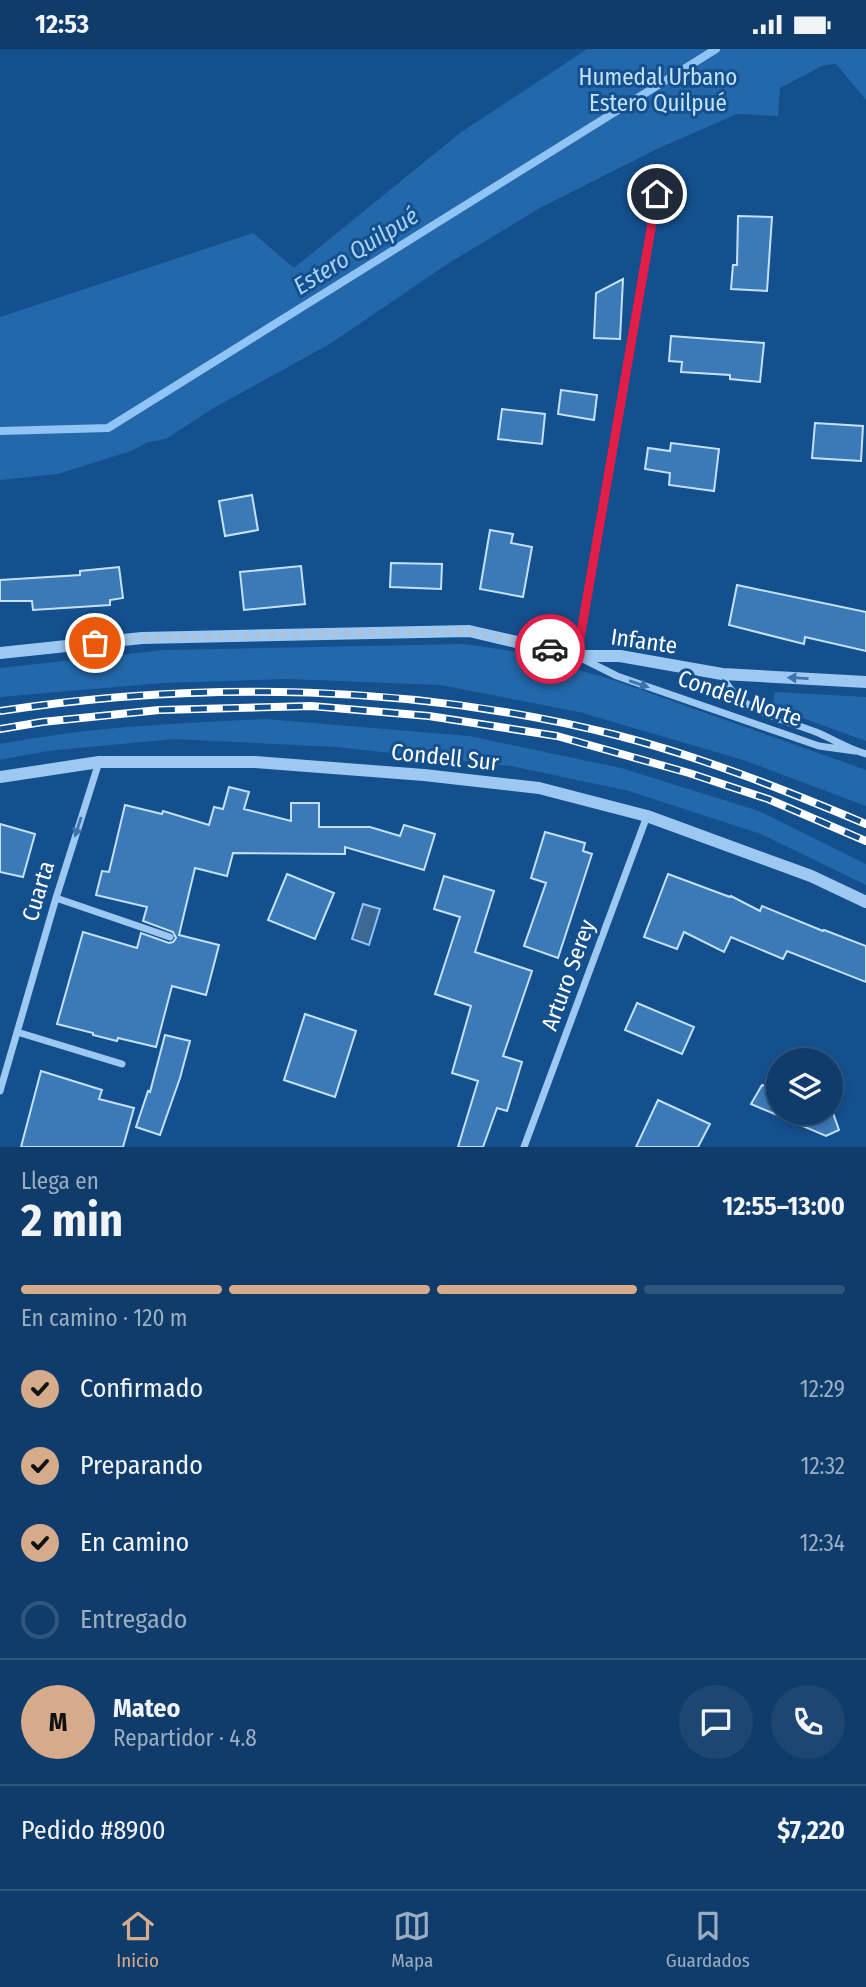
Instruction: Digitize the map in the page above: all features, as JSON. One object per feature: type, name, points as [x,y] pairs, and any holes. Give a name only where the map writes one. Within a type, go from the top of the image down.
[{"type":"street","points":[[577,656],[657,194]]},
{"type":"street","name":"Infante","points":[[0,653],[142,638],[469,631],[577,656],[620,656],[722,674],[866,682]]},
{"type":"street","name":"Condell Norte","points":[[577,656],[617,676],[820,746],[866,754]]},
{"type":"street","name":"Condell Norte","points":[[722,674],[726,686],[748,705],[855,751]]},
{"type":"street","name":"Condell Sur","points":[[0,777],[99,762],[255,762],[539,787],[647,816],[811,876],[866,902]]},
{"type":"street","name":"Cuarta","points":[[0,1091],[99,762]]},
{"type":"street","name":"Arturo Serey","points":[[524,1147],[647,816]]},
{"type":"street","points":[[56,898],[170,937]]},
{"type":"street","points":[[17,1033],[122,1064]]},
{"type":"green space","name":"Humedal Urbano Estero Quilpué","points":[[587,49],[866,49],[866,100],[836,64],[824,65],[780,88],[778,116],[737,114],[659,148],[540,208],[449,263],[328,345],[210,410],[166,439],[148,442],[131,451],[58,474],[0,480],[0,317],[253,233],[294,268],[460,133]]},
{"type":"green space","points":[[464,644],[518,652],[613,680],[866,770],[866,806],[743,760],[579,712],[440,685],[288,679],[162,683],[0,697],[0,668],[164,650]]},
{"type":"green space","points":[[775,692],[866,697],[866,741],[772,707]]},
{"type":"green space","points":[[266,719],[469,736],[621,768],[759,811],[866,864],[866,885],[761,834],[629,791],[511,766],[336,747],[174,739],[47,751],[0,760],[0,744],[33,738],[133,727]]},
{"type":"shaded area","points":[[363,904],[380,909],[369,945],[352,939]]},
{"type":"building","points":[[738,216],[772,217],[767,291],[731,289],[733,265],[737,265]]},
{"type":"building","points":[[623,279],[620,339],[594,338],[596,293]]},
{"type":"building","points":[[671,336],[764,343],[760,382],[730,379],[730,375],[681,372],[682,362],[669,361]]},
{"type":"building","points":[[561,390],[597,395],[594,420],[558,414]]},
{"type":"building","points":[[502,409],[545,414],[542,444],[498,439]]},
{"type":"building","points":[[815,423],[863,426],[861,461],[812,458]]},
{"type":"building","points":[[671,443],[719,449],[714,491],[669,485],[670,473],[645,469],[648,448],[670,451]]},
{"type":"building","points":[[252,495],[258,530],[225,536],[219,501]]},
{"type":"building","points":[[490,530],[513,534],[511,543],[532,547],[523,597],[480,589]]},
{"type":"building","points":[[391,563],[442,564],[441,589],[390,587]]},
{"type":"building","points":[[301,566],[305,604],[244,610],[240,572]]},
{"type":"building","points":[[119,567],[123,598],[110,600],[110,605],[33,610],[32,601],[0,601],[0,580],[80,575],[80,571]]},
{"type":"building","points":[[737,585],[866,612],[866,651],[805,637],[804,644],[729,625]]},
{"type":"building","points":[[229,787],[249,792],[244,809],[291,821],[291,803],[319,803],[319,827],[370,827],[400,836],[404,825],[435,834],[424,870],[345,847],[345,854],[233,853],[227,876],[195,868],[179,935],[219,945],[206,995],[172,986],[156,1047],[118,1038],[117,1041],[57,1024],[83,932],[137,948],[141,933],[169,943],[176,938],[173,932],[143,921],[147,907],[96,895],[102,871],[109,872],[125,805],[162,814],[163,811],[209,825],[214,807],[223,809]]},
{"type":"building","points":[[0,824],[35,834],[23,877],[0,872]]},
{"type":"building","points":[[545,832],[585,843],[583,851],[592,854],[558,958],[524,946],[546,883],[531,878]]},
{"type":"building","points":[[287,874],[334,893],[315,939],[268,920]]},
{"type":"building","points":[[668,874],[731,896],[760,911],[762,906],[866,946],[866,982],[787,951],[783,959],[731,937],[724,952],[684,932],[677,949],[644,937]]},
{"type":"building","points":[[444,876],[494,891],[475,952],[532,971],[503,1056],[522,1062],[507,1111],[497,1108],[483,1147],[458,1147],[478,1081],[452,1073],[471,1006],[435,994],[460,917],[434,909]]},
{"type":"building","points":[[637,1003],[694,1027],[682,1054],[625,1030]]},
{"type":"building","points":[[305,1014],[356,1031],[335,1097],[284,1080]]},
{"type":"building","points":[[165,1035],[190,1041],[160,1135],[136,1127],[148,1091],[150,1092]]},
{"type":"building","points":[[41,1071],[102,1090],[99,1099],[134,1108],[123,1147],[21,1147]]},
{"type":"building","points":[[762,1085],[766,1086],[766,1110],[751,1104]]},
{"type":"building","points":[[658,1100],[710,1124],[698,1147],[636,1147]]},
{"type":"building","points":[[800,1125],[837,1125],[839,1130],[826,1136]]},
{"type":"waterway","name":"Estero Quilpué","points":[[0,431],[108,428],[716,49]]},
{"type":"railway","points":[[0,711],[77,701],[231,692],[387,697],[464,706],[540,718],[680,753],[866,824]]},
{"type":"railway","points":[[0,729],[159,710],[311,706],[429,716],[557,736],[689,773],[768,799],[866,841]]},
{"type":"way so far","points":[[95,643],[142,638],[469,631],[550,649]]},
{"type":"route","points":[[550,649],[577,656],[657,194]]}]
